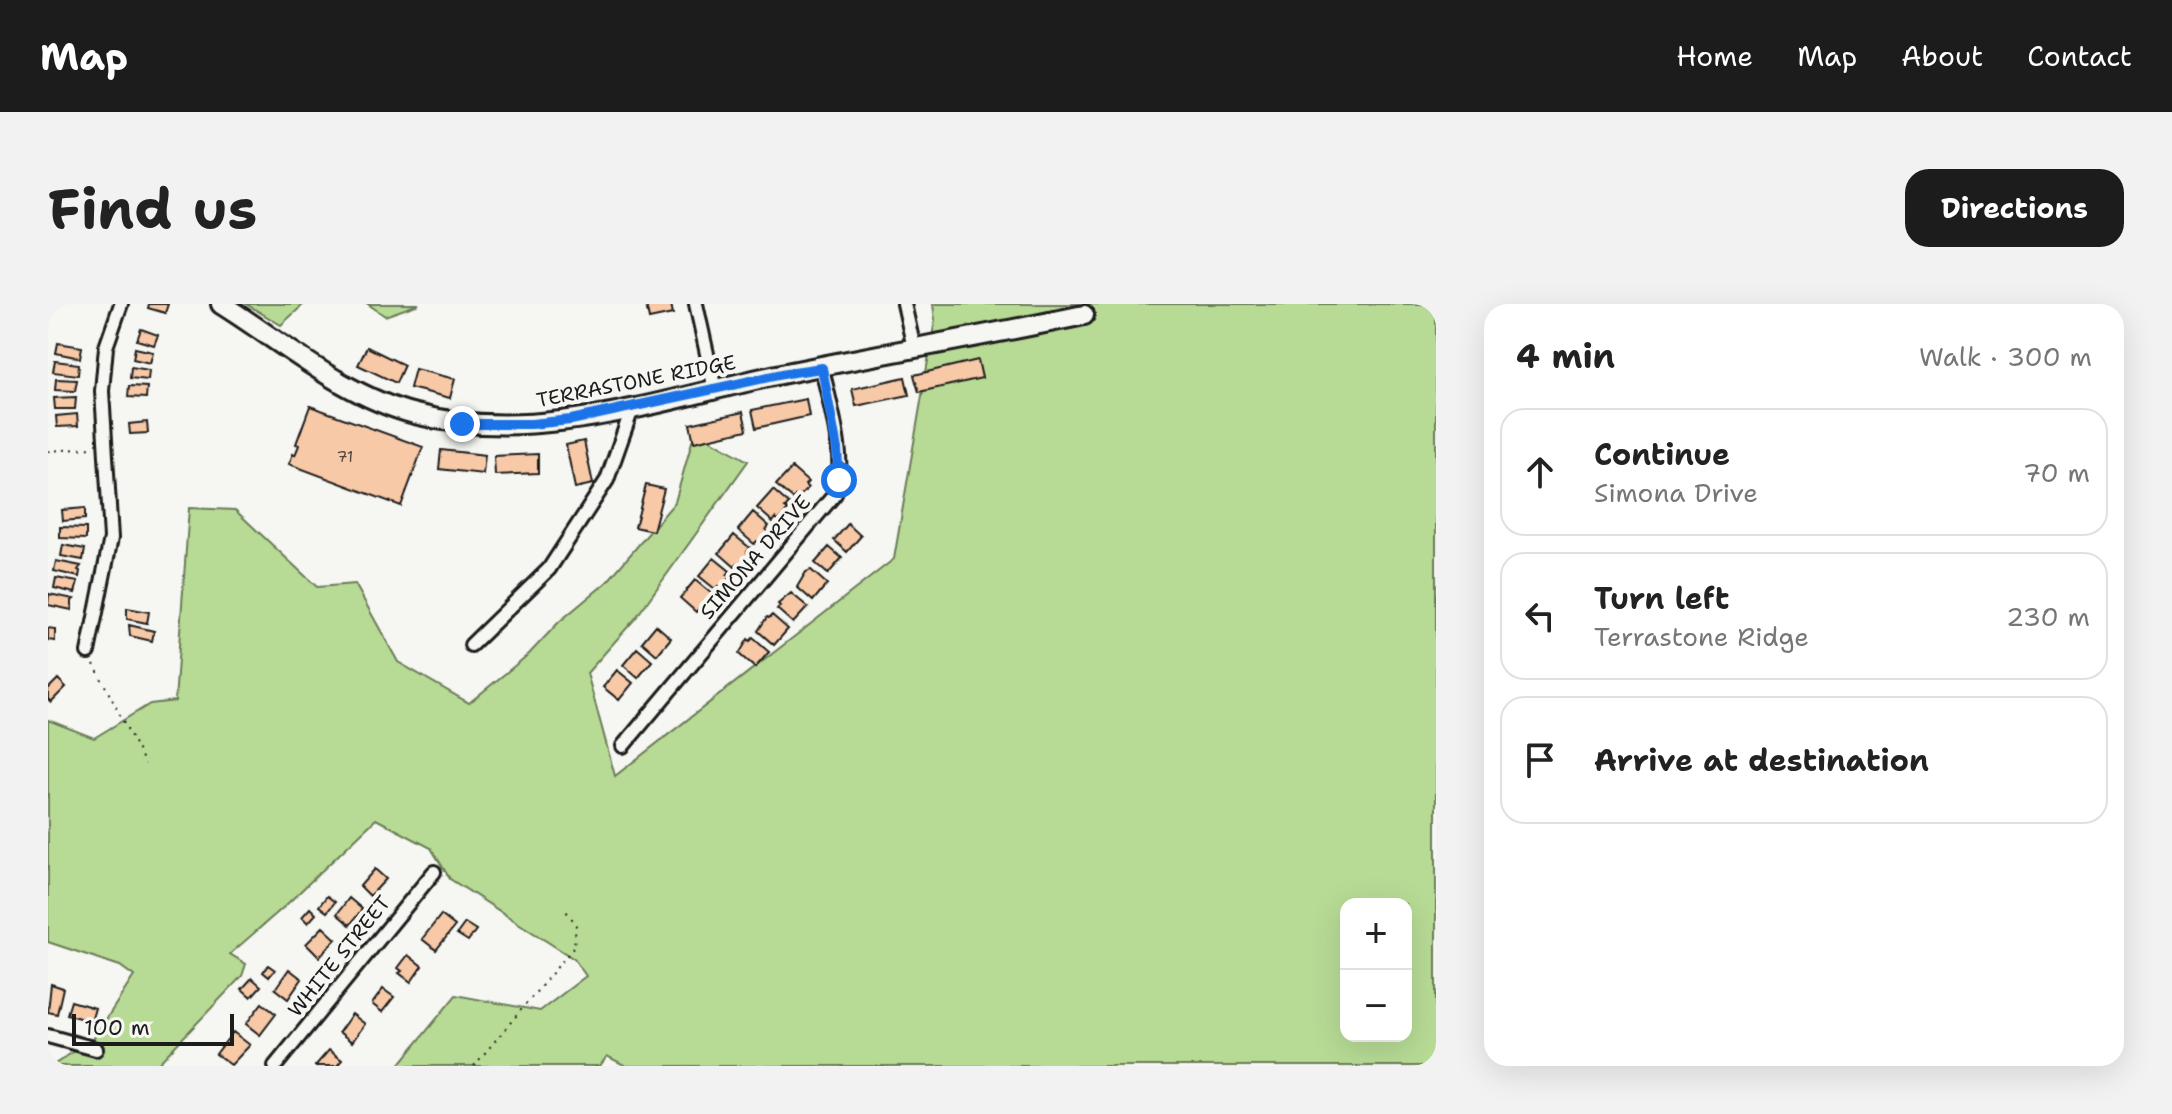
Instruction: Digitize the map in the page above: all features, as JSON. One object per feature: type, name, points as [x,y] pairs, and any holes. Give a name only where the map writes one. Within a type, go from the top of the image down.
[{"type":"street","points":[[88,652],[111,538],[102,391],[106,347],[121,304]]},
{"type":"street","name":"TERRASTONE RIDGE","points":[[221,304],[342,383],[413,413],[462,424],[531,424],[571,420],[1084,315]]},
{"type":"street","points":[[696,304],[715,390]]},
{"type":"street","points":[[904,304],[914,348]]},
{"type":"street","name":"SIMONA DRIVE","points":[[623,746],[835,494],[839,462],[822,368]]},
{"type":"street","points":[[471,645],[549,569],[607,480],[632,409]]},
{"type":"street","name":"WHITE STREET","points":[[275,1066],[434,872]]},
{"type":"street","points":[[48,1036],[96,1049]]},
{"type":"path","points":[[48,451],[106,447]]},
{"type":"path","points":[[88,652],[145,764]]},
{"type":"path","points":[[474,1066],[574,947],[576,924],[566,911]]},
{"type":"green space","points":[[246,304],[304,304],[281,325]]},
{"type":"green space","points":[[368,304],[419,304],[385,316]]},
{"type":"green space","points":[[933,304],[1436,304],[1436,1066],[626,1066],[607,1056],[600,1066],[398,1066],[456,995],[540,1011],[586,976],[574,959],[450,879],[431,848],[376,819],[230,954],[246,964],[242,976],[156,1066],[52,1066],[94,1038],[134,976],[120,966],[48,942],[48,720],[94,738],[150,704],[175,701],[189,508],[235,510],[317,587],[355,584],[398,662],[469,703],[529,654],[559,622],[607,582],[675,502],[695,431],[748,461],[635,619],[587,673],[615,776],[894,559],[935,320]]},
{"type":"building","points":[[149,304],[168,304],[165,313],[148,308]]},
{"type":"building","points":[[671,304],[673,314],[649,319],[646,305]]},
{"type":"building","points":[[141,329],[158,335],[154,345],[137,340]]},
{"type":"building","points":[[58,343],[82,347],[80,358],[56,353]]},
{"type":"building","points":[[367,347],[404,365],[396,383],[358,365]]},
{"type":"building","points":[[135,348],[153,352],[150,363],[133,359]]},
{"type":"building","points":[[978,360],[982,378],[919,392],[914,375]]},
{"type":"building","points":[[55,361],[79,364],[78,375],[53,372]]},
{"type":"building","points":[[131,367],[149,370],[148,380],[130,378]]},
{"type":"building","points":[[415,369],[455,379],[450,398],[410,388]]},
{"type":"building","points":[[905,377],[909,395],[856,406],[852,389]]},
{"type":"building","points":[[56,379],[77,380],[75,391],[55,390]]},
{"type":"building","points":[[129,386],[147,387],[146,398],[128,397]]},
{"type":"building","points":[[76,397],[75,409],[55,409],[54,398]]},
{"type":"building","points":[[806,399],[809,416],[756,428],[752,410]]},
{"type":"building","points":[[310,406],[423,447],[401,506],[289,464],[299,445],[296,444]]},
{"type":"building","points":[[743,412],[747,430],[694,442],[690,424]]},
{"type":"building","points":[[77,414],[78,426],[57,427],[56,416]]},
{"type":"building","points":[[147,422],[148,433],[130,434],[129,424]]},
{"type":"building","points":[[584,441],[593,484],[575,488],[566,445]]},
{"type":"building","points":[[441,450],[485,455],[483,474],[439,469]]},
{"type":"building","points":[[538,454],[538,473],[495,475],[494,456]]},
{"type":"building","points":[[792,468],[808,482],[805,485],[808,488],[793,499],[776,485]]},
{"type":"building","points":[[646,485],[664,489],[653,531],[635,527]]},
{"type":"building","points":[[773,490],[789,504],[779,521],[776,518],[773,522],[757,508]]},
{"type":"building","points":[[85,508],[85,519],[63,521],[62,510]]},
{"type":"building","points":[[753,512],[769,526],[766,530],[769,533],[760,543],[757,541],[754,544],[738,530]]},
{"type":"building","points":[[848,524],[861,536],[847,552],[834,540]]},
{"type":"building","points":[[60,527],[86,528],[86,539],[60,538]]},
{"type":"building","points":[[734,535],[750,548],[747,552],[750,555],[741,566],[738,563],[735,567],[719,553]]},
{"type":"building","points":[[63,545],[85,549],[83,560],[61,556]]},
{"type":"building","points":[[829,547],[842,558],[828,574],[815,563]]},
{"type":"building","points":[[714,558],[730,571],[727,575],[730,577],[721,588],[718,586],[715,589],[699,576]]},
{"type":"building","points":[[56,561],[81,566],[79,577],[54,571]]},
{"type":"building","points":[[811,570],[827,584],[813,601],[797,587],[806,572]]},
{"type":"building","points":[[56,578],[78,582],[75,593],[54,588]]},
{"type":"building","points":[[695,580],[712,594],[708,597],[712,600],[696,612],[680,598]]},
{"type":"building","points":[[791,593],[808,607],[793,623],[777,609],[778,604]]},
{"type":"building","points":[[49,594],[74,599],[72,610],[48,605]]},
{"type":"building","points":[[127,608],[149,612],[147,623],[127,619]]},
{"type":"building","points":[[772,615],[788,629],[774,645],[758,631],[767,617]]},
{"type":"building","points":[[129,625],[154,631],[152,641],[130,636]]},
{"type":"building","points":[[656,625],[671,638],[657,655],[642,642]]},
{"type":"building","points":[[48,628],[55,629],[55,641],[48,640]]},
{"type":"building","points":[[753,638],[769,652],[755,668],[739,654],[748,639]]},
{"type":"building","points":[[637,648],[652,661],[638,678],[623,665]]},
{"type":"building","points":[[617,670],[633,683],[619,700],[603,687]]},
{"type":"building","points":[[58,679],[66,687],[51,702],[48,689]]},
{"type":"building","points":[[375,869],[386,879],[370,896],[360,886]]},
{"type":"building","points":[[327,896],[335,902],[327,912],[319,906]]},
{"type":"building","points":[[349,898],[362,909],[350,925],[337,914]]},
{"type":"building","points":[[310,908],[316,914],[308,923],[302,917]]},
{"type":"building","points":[[441,915],[455,926],[436,950],[422,939]]},
{"type":"building","points":[[465,923],[476,930],[468,941],[457,934]]},
{"type":"building","points":[[323,927],[336,939],[319,957],[306,944]]},
{"type":"building","points":[[408,955],[422,966],[411,982],[399,973],[402,971],[398,968]]},
{"type":"building","points":[[268,965],[275,970],[269,977],[263,972]]},
{"type":"building","points":[[289,969],[302,979],[288,999],[275,989]]},
{"type":"building","points":[[252,978],[261,986],[251,997],[242,989]]},
{"type":"building","points":[[51,984],[63,988],[57,1014],[48,1012]]},
{"type":"building","points":[[383,989],[394,997],[382,1012],[372,1004]]},
{"type":"building","points":[[71,1001],[95,1008],[91,1022],[67,1014]]},
{"type":"building","points":[[262,1003],[276,1014],[260,1035],[246,1024]]},
{"type":"building","points":[[352,1014],[365,1024],[352,1042],[339,1032]]},
{"type":"building","points":[[233,1032],[250,1045],[231,1065],[216,1054]]},
{"type":"building","points":[[329,1050],[342,1060],[337,1066],[315,1066]]},
{"type":"route","points":[[462,424],[531,424],[571,420],[822,368],[831,409],[839,480]]}]
